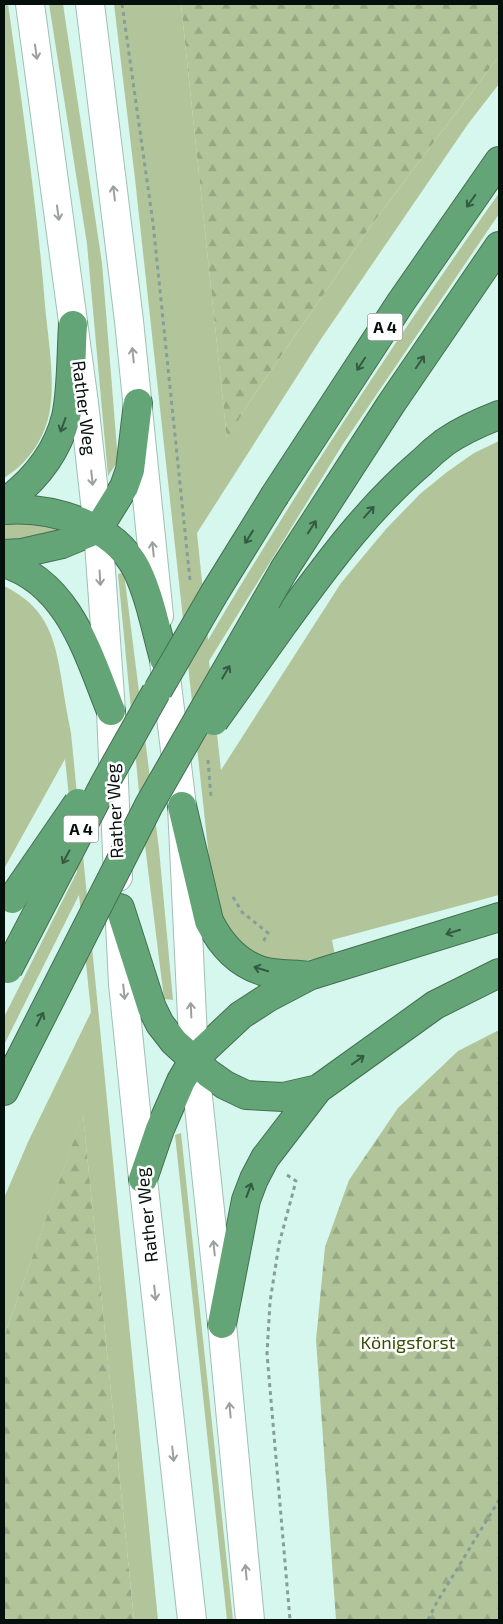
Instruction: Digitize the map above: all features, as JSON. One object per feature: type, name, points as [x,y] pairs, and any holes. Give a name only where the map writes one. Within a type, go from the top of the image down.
[{"type":"highway","name":"A 4","points":[[6,973],[105,783],[215,592],[401,302],[499,161]]},
{"type":"highway","points":[[4,1091],[149,805],[285,568],[391,404],[499,246]]},
{"type":"highway","points":[[4,503],[21,490],[40,470],[55,446],[66,417],[72,325]]},
{"type":"highway","points":[[4,554],[22,553],[62,544],[98,529],[124,487],[130,470],[138,403]]},
{"type":"highway","points":[[149,805],[236,692],[330,559],[370,511],[406,475],[446,442],[481,422],[499,415]]},
{"type":"highway","points":[[4,510],[20,509],[55,513],[98,529],[117,546],[136,570],[147,598],[164,659]]},
{"type":"highway","points":[[4,563],[16,566],[31,574],[44,584],[64,608],[84,643],[110,711]]},
{"type":"highway","points":[[8,904],[157,691]]},
{"type":"highway","points":[[182,806],[208,921],[216,936],[228,950],[250,966],[263,971],[309,976]]},
{"type":"highway","points":[[120,908],[152,1008],[160,1024],[174,1042],[208,1073],[225,1085],[246,1095],[283,1096],[318,1089]]},
{"type":"highway","points":[[142,1179],[160,1129],[181,1081],[194,1059],[241,1015],[269,997],[309,976],[499,917]]},
{"type":"highway","points":[[222,1324],[246,1200],[254,1179],[266,1158],[318,1089],[435,1005],[499,972]]},
{"type":"main road","name":"Rather Weg","points":[[30,4],[84,403],[98,529],[110,711],[123,984],[142,1179],[192,1620]]},
{"type":"main road","points":[[90,4],[111,165],[164,659],[182,806],[194,1059],[222,1324],[250,1620]]},
{"type":"path","points":[[290,1620],[267,1354],[270,1302],[279,1244],[296,1182]]},
{"type":"path","points":[[428,1620],[499,1500]]},
{"type":"green space","points":[[4,4],[8,4],[24,117],[38,230],[52,389],[49,415],[43,434],[27,459],[4,478]]},
{"type":"green space","points":[[49,4],[63,4],[102,263],[118,461],[108,476],[87,244]]},
{"type":"green space","points":[[114,4],[181,4],[227,439],[248,404],[370,227],[499,56],[499,84],[468,124],[319,342],[197,533],[208,640],[277,526],[349,414],[423,302],[499,193],[499,214],[343,444],[209,661],[221,770],[341,583],[386,529],[420,494],[447,472],[474,453],[499,441],[499,895],[332,940],[335,955],[292,963],[269,961],[246,951],[222,924],[212,885],[135,179]]},
{"type":"green space","points":[[181,4],[499,4],[499,56],[370,227],[248,404],[227,440]]},
{"type":"green space","points":[[4,523],[45,523],[60,529],[61,532],[4,543]]},
{"type":"green space","points":[[124,573],[159,849],[173,1000],[164,999],[141,813],[118,574]]},
{"type":"green space","points":[[4,586],[18,594],[38,612],[51,634],[58,661],[71,733],[158,1620],[134,1620],[83,1115],[4,1337],[4,1198],[28,1142],[91,1012],[79,895],[4,1045],[4,1017],[77,872],[65,759],[4,869]]},
{"type":"green space","name":"Königsforst","points":[[499,1030],[499,1620],[336,1620],[316,1340],[325,1247],[349,1180],[398,1108],[458,1051]]},
{"type":"green space","points":[[83,1114],[134,1620],[4,1620],[4,1337]]},
{"type":"green space","points":[[181,1133],[233,1620],[227,1620],[175,1135]]}]
